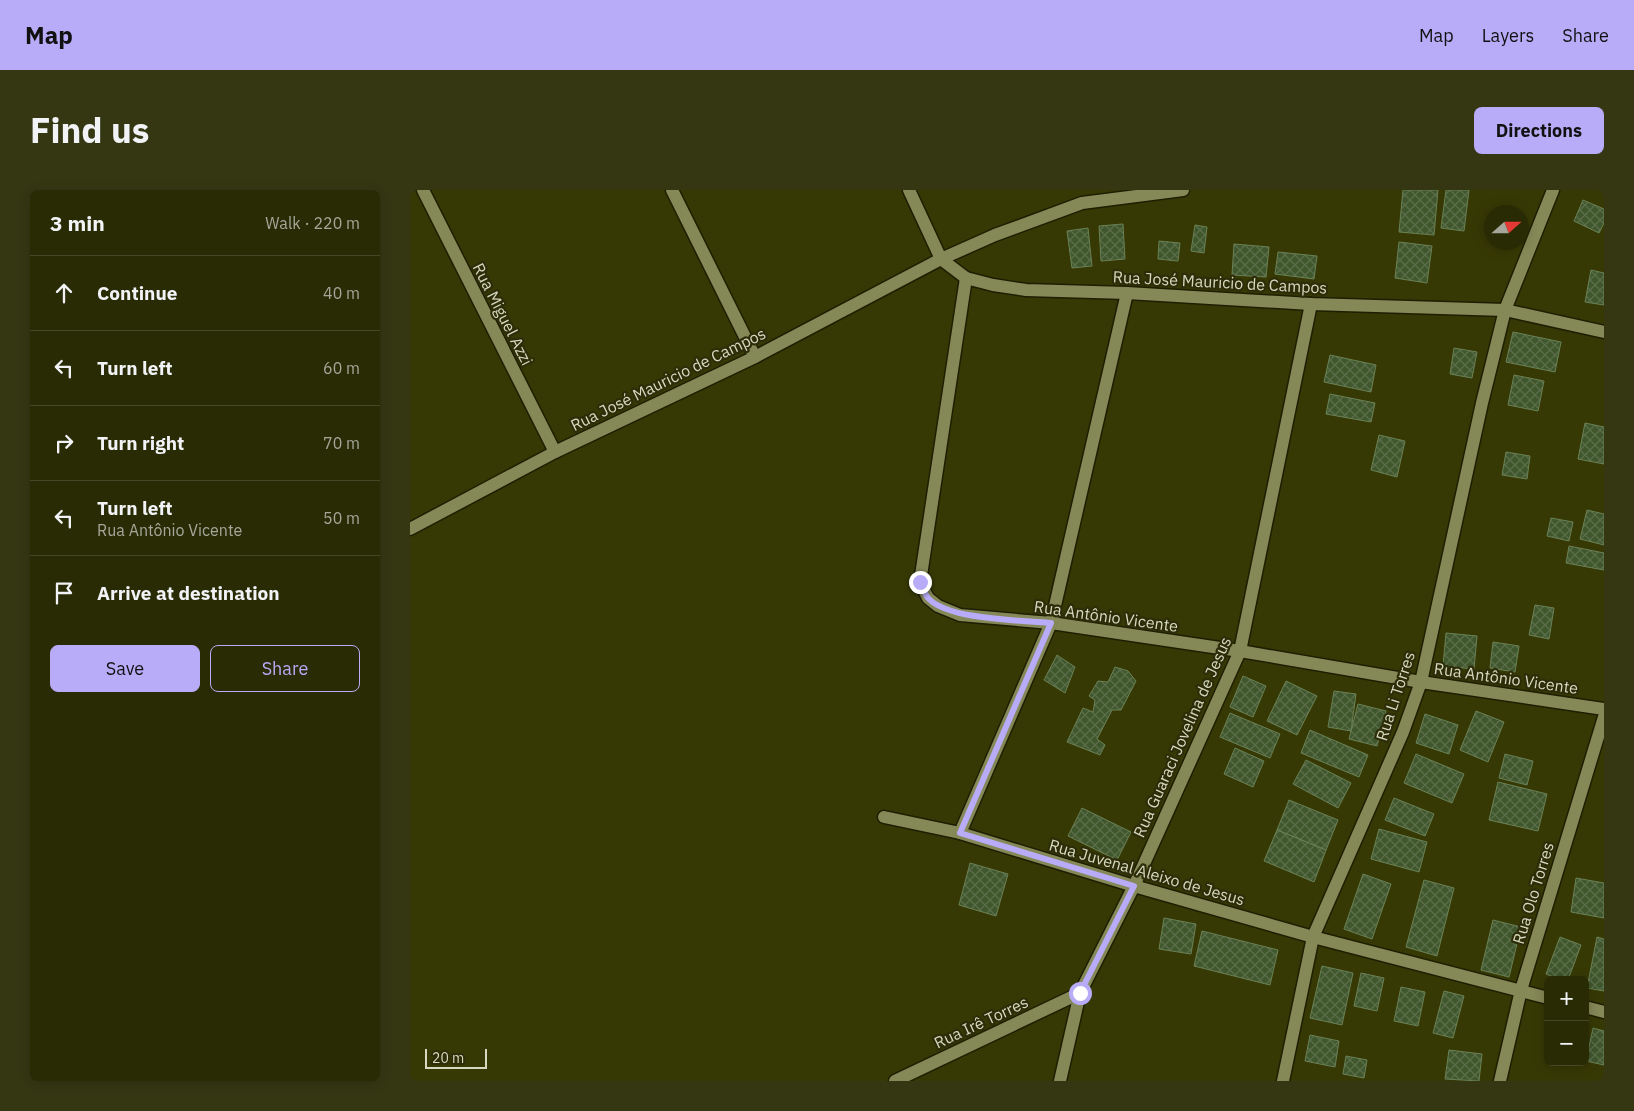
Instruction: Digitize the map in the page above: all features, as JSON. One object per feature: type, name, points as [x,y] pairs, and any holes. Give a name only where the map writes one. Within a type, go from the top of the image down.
[{"type":"street","name":"Rua Miguel Azzi","points":[[423,190],[555,452]]},
{"type":"street","points":[[672,190],[755,356]]},
{"type":"street","points":[[908,190],[941,259]]},
{"type":"street","points":[[1082,203],[1087,190]]},
{"type":"street","name":"Rua José Mauricio de Campos","points":[[410,529],[555,452],[755,356],[941,259],[995,235],[1082,203],[1183,190]]},
{"type":"street","name":"Rua Li Torres","points":[[1283,1081],[1313,937],[1403,732],[1420,682],[1482,403],[1505,310],[1553,190]]},
{"type":"street","name":"Rua José Mauricio de Campos","points":[[941,259],[966,278],[993,285],[1026,290],[1127,293],[1311,304],[1505,310],[1604,332]]},
{"type":"street","name":"Rua Antônio Vicente","points":[[966,278],[920,582],[928,598],[938,606],[960,614],[1051,623],[1420,682],[1604,708]]},
{"type":"street","points":[[960,833],[1051,623],[1127,293]]},
{"type":"street","name":"Rua Guaraci Jovelina de Jesus","points":[[1060,1081],[1080,993],[1134,886],[1240,652],[1311,304]]},
{"type":"street","name":"Rua Olo Torres","points":[[1500,1081],[1521,990],[1604,717]]},
{"type":"street","name":"Rua Juvenal Aleixo de Jesus","points":[[884,817],[960,833],[1134,886],[1313,937],[1544,997]]},
{"type":"street","name":"Rua Irê Torres","points":[[896,1081],[1080,993]]},
{"type":"street","points":[[1589,1009],[1604,1012]]},
{"type":"building","points":[[1403,190],[1438,190],[1434,235],[1399,232]]},
{"type":"building","points":[[1446,190],[1469,190],[1464,231],[1441,228]]},
{"type":"building","points":[[1583,200],[1604,209],[1604,223],[1599,233],[1574,221]]},
{"type":"building","points":[[1123,224],[1125,259],[1101,261],[1099,226]]},
{"type":"building","points":[[1195,225],[1207,227],[1204,253],[1191,251]]},
{"type":"building","points":[[1088,228],[1092,266],[1072,268],[1067,231]]},
{"type":"building","points":[[1159,241],[1180,243],[1178,261],[1158,259]]},
{"type":"building","points":[[1399,242],[1432,246],[1427,283],[1395,278]]},
{"type":"building","points":[[1234,244],[1269,247],[1266,277],[1232,275]]},
{"type":"building","points":[[1278,252],[1317,256],[1314,279],[1275,274]]},
{"type":"building","points":[[1591,270],[1604,273],[1604,305],[1585,302]]},
{"type":"building","points":[[1513,332],[1561,342],[1555,372],[1506,362]]},
{"type":"building","points":[[1454,348],[1477,352],[1472,378],[1450,374]]},
{"type":"building","points":[[1330,355],[1376,365],[1371,392],[1324,382]]},
{"type":"building","points":[[1514,375],[1544,381],[1538,411],[1508,405]]},
{"type":"building","points":[[1330,394],[1375,403],[1371,422],[1326,414]]},
{"type":"building","points":[[1585,423],[1604,427],[1604,464],[1578,459]]},
{"type":"building","points":[[1379,435],[1405,441],[1397,477],[1371,470]]},
{"type":"building","points":[[1506,452],[1530,456],[1527,479],[1502,475]]},
{"type":"building","points":[[1587,510],[1604,514],[1604,545],[1580,539]]},
{"type":"building","points":[[1551,518],[1573,522],[1569,541],[1547,536]]},
{"type":"building","points":[[1569,546],[1604,553],[1604,570],[1566,563]]},
{"type":"building","points":[[1535,605],[1554,608],[1549,639],[1529,635]]},
{"type":"building","points":[[1446,633],[1477,636],[1474,669],[1443,666]]},
{"type":"building","points":[[1493,642],[1519,646],[1515,672],[1490,668]]},
{"type":"building","points":[[1057,655],[1075,667],[1065,693],[1044,680]]},
{"type":"building","points":[[1115,667],[1128,671],[1136,681],[1121,710],[1112,710],[1097,739],[1105,745],[1100,755],[1067,742],[1083,708],[1093,712],[1095,700],[1089,696],[1098,681],[1108,682]]},
{"type":"building","points":[[1243,676],[1266,686],[1253,717],[1230,707]]},
{"type":"building","points":[[1286,681],[1317,696],[1297,735],[1267,721]]},
{"type":"building","points":[[1334,691],[1356,694],[1351,731],[1328,727]]},
{"type":"building","points":[[1358,704],[1386,711],[1377,746],[1349,739]]},
{"type":"building","points":[[1476,711],[1504,722],[1488,762],[1460,750]]},
{"type":"building","points":[[1230,713],[1280,734],[1270,758],[1220,737]]},
{"type":"building","points":[[1425,714],[1458,725],[1449,754],[1416,743]]},
{"type":"building","points":[[1310,730],[1368,755],[1359,777],[1301,753]]},
{"type":"building","points":[[1235,748],[1264,761],[1253,787],[1224,774]]},
{"type":"building","points":[[1416,754],[1464,774],[1452,803],[1404,783]]},
{"type":"building","points":[[1505,754],[1533,761],[1527,785],[1499,778]]},
{"type":"building","points":[[1306,760],[1351,783],[1338,808],[1293,784]]},
{"type":"building","points":[[1498,782],[1547,794],[1538,831],[1489,820]]},
{"type":"building","points":[[1394,798],[1434,814],[1425,836],[1385,820]]},
{"type":"building","points":[[1289,800],[1338,820],[1326,850],[1277,830]]},
{"type":"building","points":[[1082,808],[1131,832],[1117,860],[1068,836]]},
{"type":"building","points":[[1379,829],[1427,842],[1419,872],[1371,859]]},
{"type":"building","points":[[1277,830],[1326,850],[1314,882],[1264,861]]},
{"type":"building","points":[[970,863],[1008,874],[996,916],[959,905]]},
{"type":"building","points":[[1363,874],[1391,884],[1372,939],[1344,929]]},
{"type":"building","points":[[1576,878],[1604,883],[1604,918],[1571,912]]},
{"type":"building","points":[[1424,880],[1454,888],[1437,956],[1406,947]]},
{"type":"building","points":[[1164,918],[1196,924],[1191,954],[1159,949]]},
{"type":"building","points":[[1493,920],[1521,927],[1509,977],[1481,970]]},
{"type":"building","points":[[1202,931],[1278,950],[1270,985],[1194,966]]},
{"type":"building","points":[[1560,937],[1581,945],[1569,976],[1551,976],[1546,974]]},
{"type":"building","points":[[1597,937],[1604,939],[1604,991],[1589,988],[1589,978]]},
{"type":"building","points":[[1322,966],[1353,973],[1342,1025],[1310,1018]]},
{"type":"building","points":[[1361,973],[1384,978],[1377,1011],[1354,1006]]},
{"type":"building","points":[[1401,987],[1425,992],[1418,1026],[1394,1021]]},
{"type":"building","points":[[1444,991],[1464,996],[1453,1038],[1433,1033]]},
{"type":"building","points":[[1593,1028],[1604,1031],[1604,1065],[1589,1062],[1589,1047]]},
{"type":"building","points":[[1310,1035],[1339,1041],[1335,1067],[1305,1061]]},
{"type":"building","points":[[1449,1050],[1482,1054],[1479,1081],[1445,1079]]},
{"type":"building","points":[[1346,1056],[1367,1060],[1364,1078],[1343,1074]]},
{"type":"route","points":[[920,582],[928,598],[938,606],[960,614],[1051,623],[960,833],[1134,886],[1080,993]]}]
